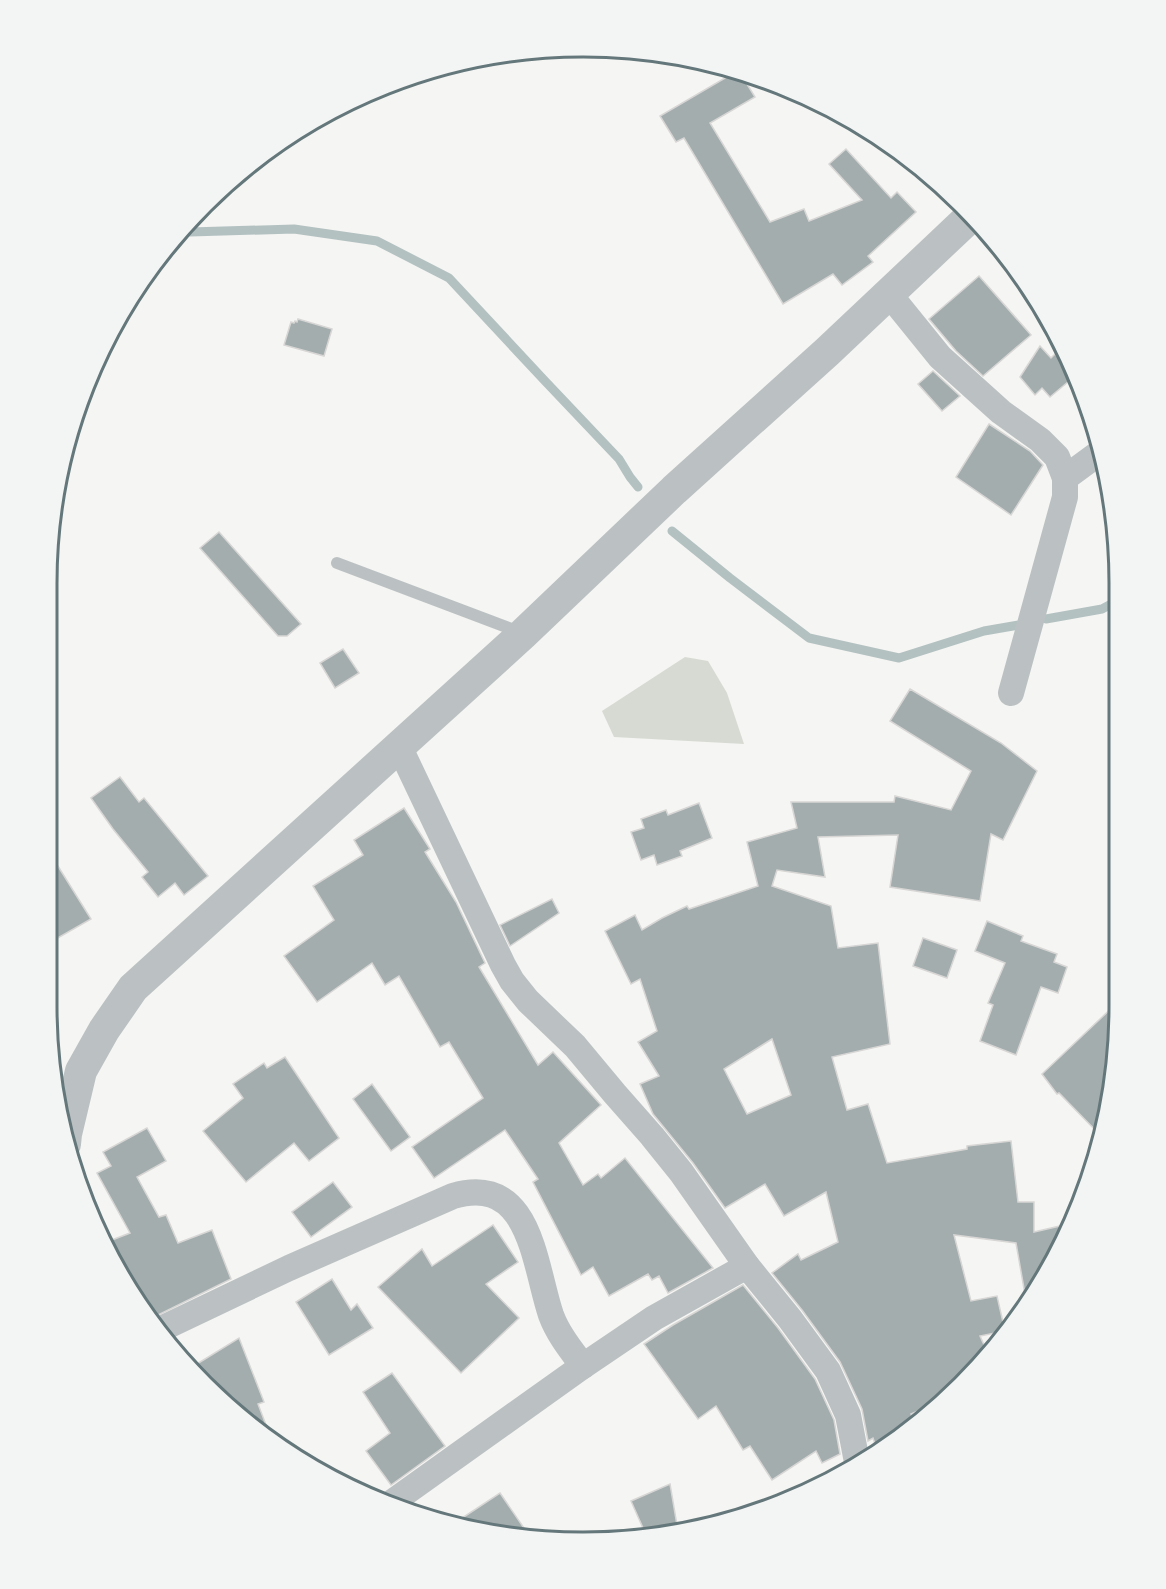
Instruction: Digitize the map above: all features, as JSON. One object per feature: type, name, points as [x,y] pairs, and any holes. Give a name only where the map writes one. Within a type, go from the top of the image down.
[{"type":"street","points":[[69,1119],[81,1071],[104,1030],[133,988],[523,634],[674,490],[965,222]]},
{"type":"street","points":[[889,294],[940,357],[1001,412],[1040,440],[1057,457],[1065,478],[1065,497],[1011,693]]},
{"type":"street","points":[[1065,478],[1093,457]]},
{"type":"street","points":[[399,746],[512,981],[528,1001],[575,1046],[652,1136],[681,1172],[747,1266],[828,1371],[848,1415],[856,1456]]},
{"type":"street","points":[[166,1326],[289,1268],[453,1196],[466,1192],[480,1192],[504,1199],[516,1212],[532,1246],[552,1317],[560,1335],[583,1366]]},
{"type":"street","points":[[398,1498],[654,1318],[747,1266]]},
{"type":"lane","points":[[337,563],[523,634]]},
{"type":"shaded area","points":[[685,657],[708,661],[727,693],[744,744],[614,737],[602,711]]},
{"type":"building","points":[[726,77],[747,83],[755,97],[710,123],[770,222],[804,209],[809,221],[862,200],[829,164],[846,149],[891,198],[897,192],[916,212],[868,256],[873,262],[842,285],[833,274],[783,304],[684,138],[676,142],[660,116]]},
{"type":"building","points":[[979,276],[1031,335],[983,376],[956,351],[929,319]]},
{"type":"building","points":[[298,319],[332,329],[324,356],[284,345],[291,322],[297,322]]},
{"type":"building","points":[[1040,346],[1051,358],[1055,354],[1058,358],[1069,381],[1050,397],[1042,388],[1035,395],[1020,377]]},
{"type":"building","points":[[933,371],[960,396],[942,411],[918,384]]},
{"type":"building","points":[[989,424],[1030,451],[1043,465],[1011,515],[956,477]]},
{"type":"building","points":[[219,532],[301,624],[287,636],[278,636],[200,548]]},
{"type":"building","points":[[343,649],[359,673],[335,688],[320,663]]},
{"type":"building","points":[[910,689],[1001,743],[1037,771],[1003,840],[991,834],[980,901],[890,887],[898,835],[818,837],[825,877],[777,870],[772,886],[831,906],[838,948],[878,943],[890,1044],[832,1057],[847,1110],[868,1104],[887,1163],[967,1149],[967,1146],[1011,1141],[1018,1202],[1034,1202],[1034,1232],[1060,1227],[1039,1269],[1024,1291],[1016,1243],[954,1235],[971,1301],[997,1296],[1003,1322],[994,1333],[980,1336],[984,1345],[955,1378],[903,1423],[875,1443],[873,1438],[868,1441],[862,1409],[840,1362],[772,1273],[798,1254],[801,1260],[838,1242],[826,1192],[784,1216],[765,1184],[725,1208],[693,1163],[653,1114],[640,1084],[659,1076],[638,1042],[657,1031],[640,979],[631,984],[605,931],[635,915],[642,930],[687,906],[689,909],[758,886],[747,842],[797,828],[791,802],[894,802],[895,796],[951,810],[971,771],[890,721]],"holes":[[[772,1039],[791,1095],[747,1114],[724,1069]]]},
{"type":"building","points":[[120,777],[139,802],[144,798],[208,876],[184,895],[175,883],[158,897],[142,877],[148,872],[91,798]]},
{"type":"building","points":[[699,803],[712,838],[680,851],[682,856],[657,865],[654,855],[641,860],[631,832],[644,828],[641,819],[666,810],[668,815]]},
{"type":"building","points":[[404,808],[430,849],[425,852],[456,902],[485,963],[479,967],[538,1065],[553,1052],[601,1105],[559,1143],[583,1185],[598,1174],[601,1178],[625,1158],[713,1268],[668,1293],[659,1276],[652,1280],[648,1274],[609,1296],[593,1267],[581,1275],[533,1182],[538,1179],[505,1130],[434,1178],[412,1147],[483,1098],[449,1042],[440,1047],[399,976],[385,985],[372,963],[317,1002],[284,956],[334,920],[313,886],[363,855],[354,840]]},
{"type":"building","points":[[57,865],[91,919],[57,938]]},
{"type":"building","points":[[552,899],[559,913],[510,946],[500,925]]},
{"type":"building","points":[[987,921],[1023,936],[1021,941],[1057,954],[1054,962],[1067,967],[1058,993],[1041,987],[1016,1055],[980,1041],[993,1005],[988,1003],[1005,963],[975,951]]},
{"type":"building","points":[[923,938],[957,950],[947,978],[913,966]]},
{"type":"building","points":[[1109,1011],[1104,1075],[1094,1129],[1059,1093],[1057,1094],[1042,1074]]},
{"type":"building","points":[[285,1057],[339,1138],[309,1161],[294,1143],[246,1182],[203,1131],[243,1098],[233,1084],[264,1063],[267,1068]]},
{"type":"building","points":[[372,1084],[410,1137],[391,1151],[353,1099]]},
{"type":"building","points":[[147,1128],[166,1161],[137,1177],[159,1217],[166,1215],[178,1243],[212,1230],[231,1279],[158,1315],[127,1269],[112,1240],[130,1233],[97,1173],[111,1166],[103,1152]]},
{"type":"building","points":[[333,1182],[352,1207],[311,1237],[292,1212]]},
{"type":"building","points":[[493,1225],[518,1262],[486,1284],[519,1318],[461,1373],[378,1287],[422,1249],[432,1266]]},
{"type":"building","points":[[332,1279],[351,1310],[357,1304],[373,1328],[329,1355],[296,1302]]},
{"type":"building","points":[[743,1285],[815,1379],[834,1420],[840,1454],[822,1463],[816,1451],[772,1480],[750,1446],[743,1450],[716,1406],[698,1419],[644,1344]]},
{"type":"building","points":[[239,1338],[264,1402],[258,1404],[266,1425],[236,1401],[198,1364]]},
{"type":"building","points":[[392,1373],[445,1446],[391,1485],[366,1451],[390,1433],[363,1392]]},
{"type":"building","points":[[670,1484],[677,1523],[643,1528],[631,1501]]},
{"type":"building","points":[[500,1493],[524,1528],[480,1522],[462,1518]]},
{"type":"waterway","points":[[192,232],[294,229],[377,241],[449,278],[619,459],[638,487]]},
{"type":"waterway","points":[[672,531],[809,638],[899,658],[984,631],[1019,625]]},
{"type":"waterway","points":[[1046,619],[1102,609],[1109,605]]}]
